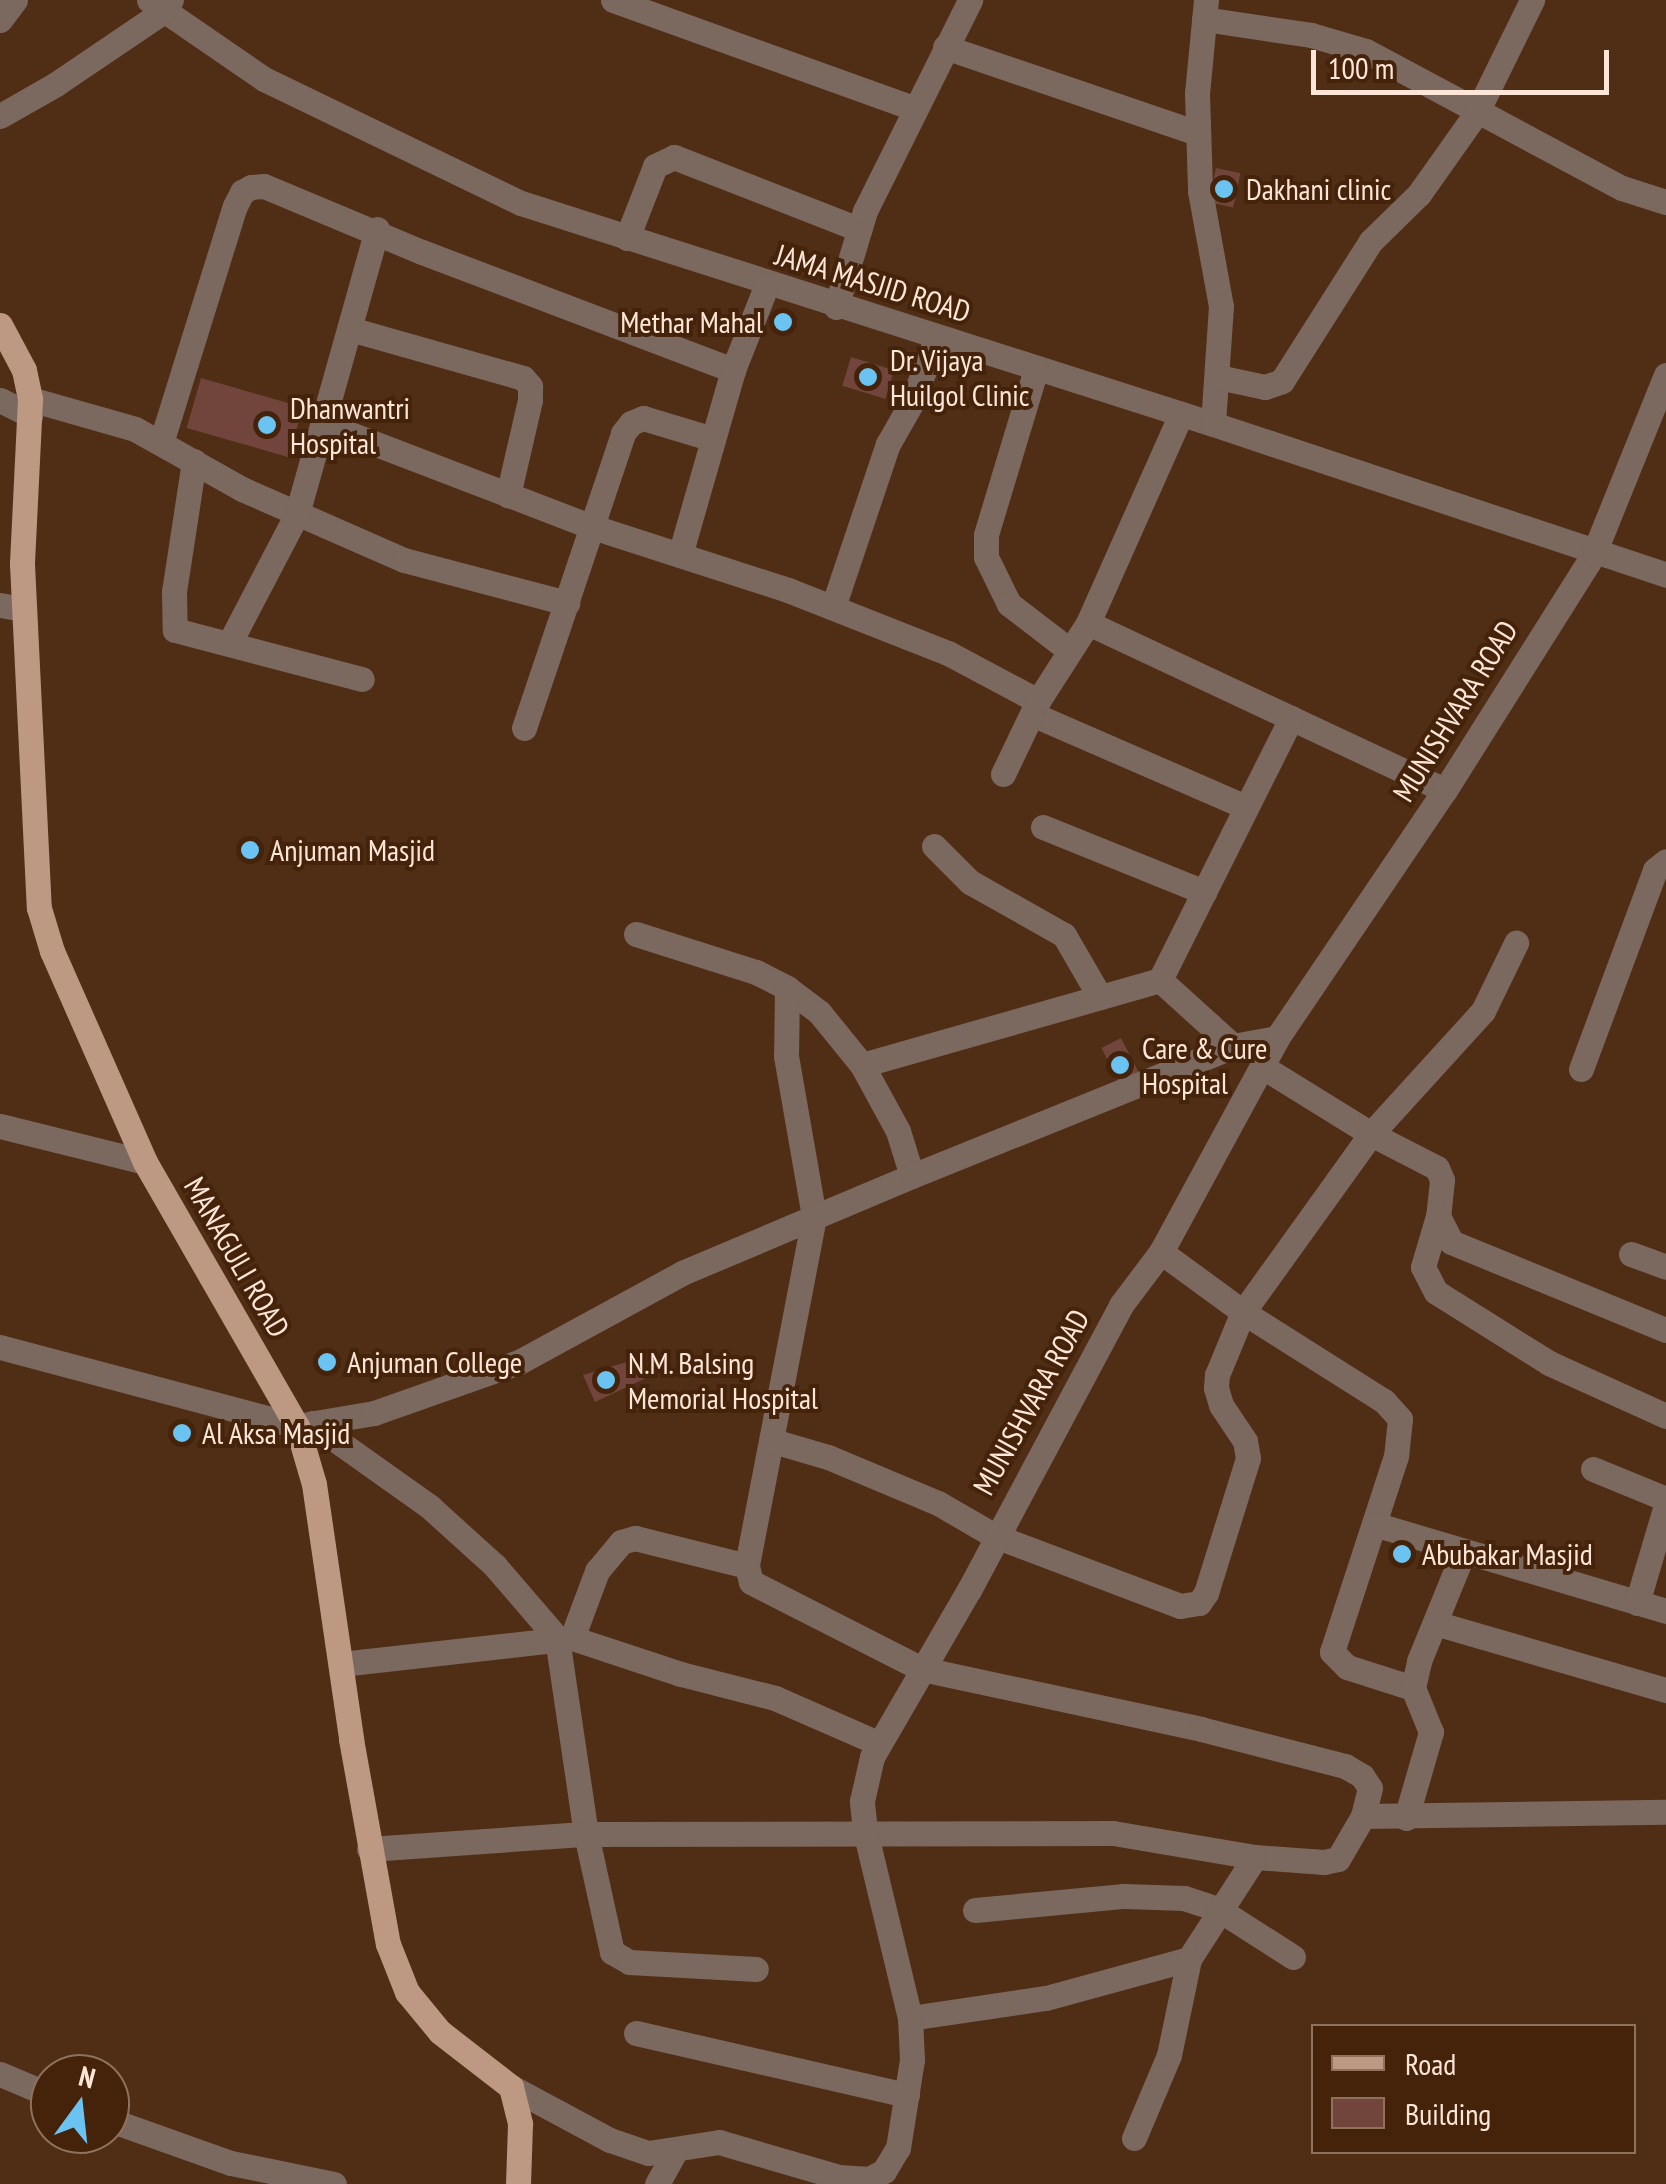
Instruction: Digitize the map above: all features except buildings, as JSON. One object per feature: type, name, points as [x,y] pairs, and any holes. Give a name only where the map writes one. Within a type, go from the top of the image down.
[{"type":"main road","name":"MANAGULI ROAD","points":[[0,325],[24,370],[30,407],[12,607],[38,908],[52,951],[144,1162],[305,1424],[369,1849],[388,1944],[407,1992],[440,2032],[511,2087]]},
{"type":"main road","points":[[511,2087],[520,2124],[518,2184]]},
{"type":"street","points":[[0,20],[15,0]]},
{"type":"street","points":[[614,0],[914,108]]},
{"type":"street","points":[[836,307],[859,230],[914,108],[970,0]]},
{"type":"street","points":[[1218,377],[1265,386],[1282,381],[1371,241],[1419,194],[1477,112],[1532,0]]},
{"type":"street","points":[[0,116],[56,84],[161,4]]},
{"type":"street","name":"JAMA MASJID ROAD","points":[[161,4],[264,79],[521,203],[836,307],[1213,424],[1666,576]]},
{"type":"street","points":[[1213,424],[1221,306],[1200,191],[1198,133],[1205,9],[1366,51],[1622,188],[1666,202]]},
{"type":"street","points":[[946,46],[1198,133]]},
{"type":"street","points":[[627,238],[655,166],[674,157],[859,230]]},
{"type":"street","points":[[161,443],[242,192],[264,186],[377,229],[422,252],[733,370]]},
{"type":"street","points":[[230,642],[297,514],[377,229]]},
{"type":"street","points":[[680,555],[733,370],[767,284]]},
{"type":"street","points":[[350,328],[523,378],[530,386],[530,400],[508,496]]},
{"type":"street","points":[[833,607],[888,444],[917,391],[937,337]]},
{"type":"street","points":[[1036,369],[986,535],[986,557],[1008,604],[1069,650]]},
{"type":"street","name":"MUNISHVARA ROAD","points":[[511,2087],[610,2140],[648,2153],[675,2152],[700,2142],[718,2142],[840,2177],[868,2178],[884,2171],[898,2148],[912,2060],[910,2018],[865,1831],[865,1776],[878,1743],[969,1590],[994,1536],[1120,1306],[1162,1252],[1277,1038],[1445,790],[1594,553],[1666,374]]},
{"type":"street","points":[[0,400],[134,430],[297,514],[404,560],[567,602]]},
{"type":"street","points":[[1003,774],[1035,708],[1088,623],[1181,414]]},
{"type":"street","points":[[524,728],[623,433],[631,423],[644,418],[713,439]]},
{"type":"street","points":[[324,424],[508,496],[833,607],[948,652],[1035,708],[1246,807]]},
{"type":"street","points":[[194,462],[174,591],[175,630],[362,679]]},
{"type":"street","points":[[1088,623],[1445,790]]},
{"type":"street","points":[[862,1065],[1160,980],[1291,718]]},
{"type":"street","points":[[1043,827],[1204,892]]},
{"type":"street","points":[[934,846],[970,882],[1064,935],[1100,997]]},
{"type":"street","points":[[1581,1069],[1656,870],[1666,861]]},
{"type":"street","points":[[636,934],[756,972],[787,988],[819,1012],[862,1065],[898,1131],[912,1176]]},
{"type":"street","points":[[774,1441],[828,1458],[938,1503],[994,1536],[1180,1606],[1199,1603],[1206,1593],[1248,1458],[1245,1441],[1221,1405],[1216,1388],[1217,1374],[1243,1312],[1372,1134],[1483,1011],[1516,943]]},
{"type":"street","points":[[1160,980],[1234,1046]]},
{"type":"street","points":[[369,1849],[586,1834],[1113,1833],[1255,1857],[1324,1862],[1338,1859],[1364,1816],[1370,1788],[1362,1776],[1345,1766],[1201,1729],[922,1669],[752,1582],[747,1566],[814,1217],[786,1056],[787,988]]},
{"type":"street","points":[[305,1424],[374,1413],[518,1362],[682,1273],[1234,1046],[1277,1038]]},
{"type":"street","points":[[1263,1066],[1372,1134],[1437,1168],[1442,1180],[1438,1216],[1423,1267],[1436,1292],[1548,1362],[1666,1416]]},
{"type":"street","points":[[0,1126],[144,1162]]},
{"type":"street","points":[[1438,1216],[1450,1242],[1666,1330]]},
{"type":"street","points":[[1162,1252],[1243,1312],[1384,1401],[1400,1419],[1396,1456],[1332,1652],[1347,1667],[1413,1688]]},
{"type":"street","points":[[1631,1254],[1666,1267]]},
{"type":"street","points":[[0,1347],[305,1424],[430,1507],[495,1566],[564,1638]]},
{"type":"street","points":[[1593,1468],[1666,1502],[1637,1603]]},
{"type":"street","points":[[1374,1524],[1666,1611]]},
{"type":"street","points":[[747,1566],[634,1538],[620,1542],[598,1572],[564,1638],[586,1834],[607,1935],[618,1959],[756,1969]]},
{"type":"street","points":[[1406,1818],[1431,1732],[1413,1688],[1462,1553]]},
{"type":"street","points":[[1435,1623],[1666,1690]]},
{"type":"street","points":[[341,1664],[564,1638],[774,1698],[878,1743]]},
{"type":"street","points":[[1364,1816],[1666,1812]]},
{"type":"street","points":[[1134,2138],[1169,2055],[1189,1959],[1255,1857]]},
{"type":"street","points":[[975,1910],[1124,1896],[1184,1898],[1218,1910],[1293,1957]]},
{"type":"street","points":[[910,2018],[1046,1998],[1189,1959]]},
{"type":"street","points":[[636,2034],[907,2095]]},
{"type":"street","points":[[0,2074],[30,2087]]},
{"type":"street","points":[[130,2127],[230,2162],[334,2184]]},
{"type":"street","points":[[657,2184],[675,2152]]},
{"type":"place","name":"Dakhani clinic","points":[[1224,189]]},
{"type":"place","name":"Methar Mahal","points":[[783,322]]},
{"type":"place","name":"Dr. Vijaya Huilgol Clinic","points":[[868,377]]},
{"type":"place","name":"Dhanwantri Hospital","points":[[267,425]]},
{"type":"place","name":"Anjuman Masjid","points":[[250,850]]},
{"type":"place","name":"Care & Cure Hospital","points":[[1120,1065]]},
{"type":"place","name":"Anjuman College","points":[[327,1362]]},
{"type":"place","name":"N.M. Balsing Memorial Hospital","points":[[606,1380]]},
{"type":"place","name":"Al Aksa Masjid","points":[[182,1433]]},
{"type":"place","name":"Abubakar Masjid","points":[[1402,1554]]}]
